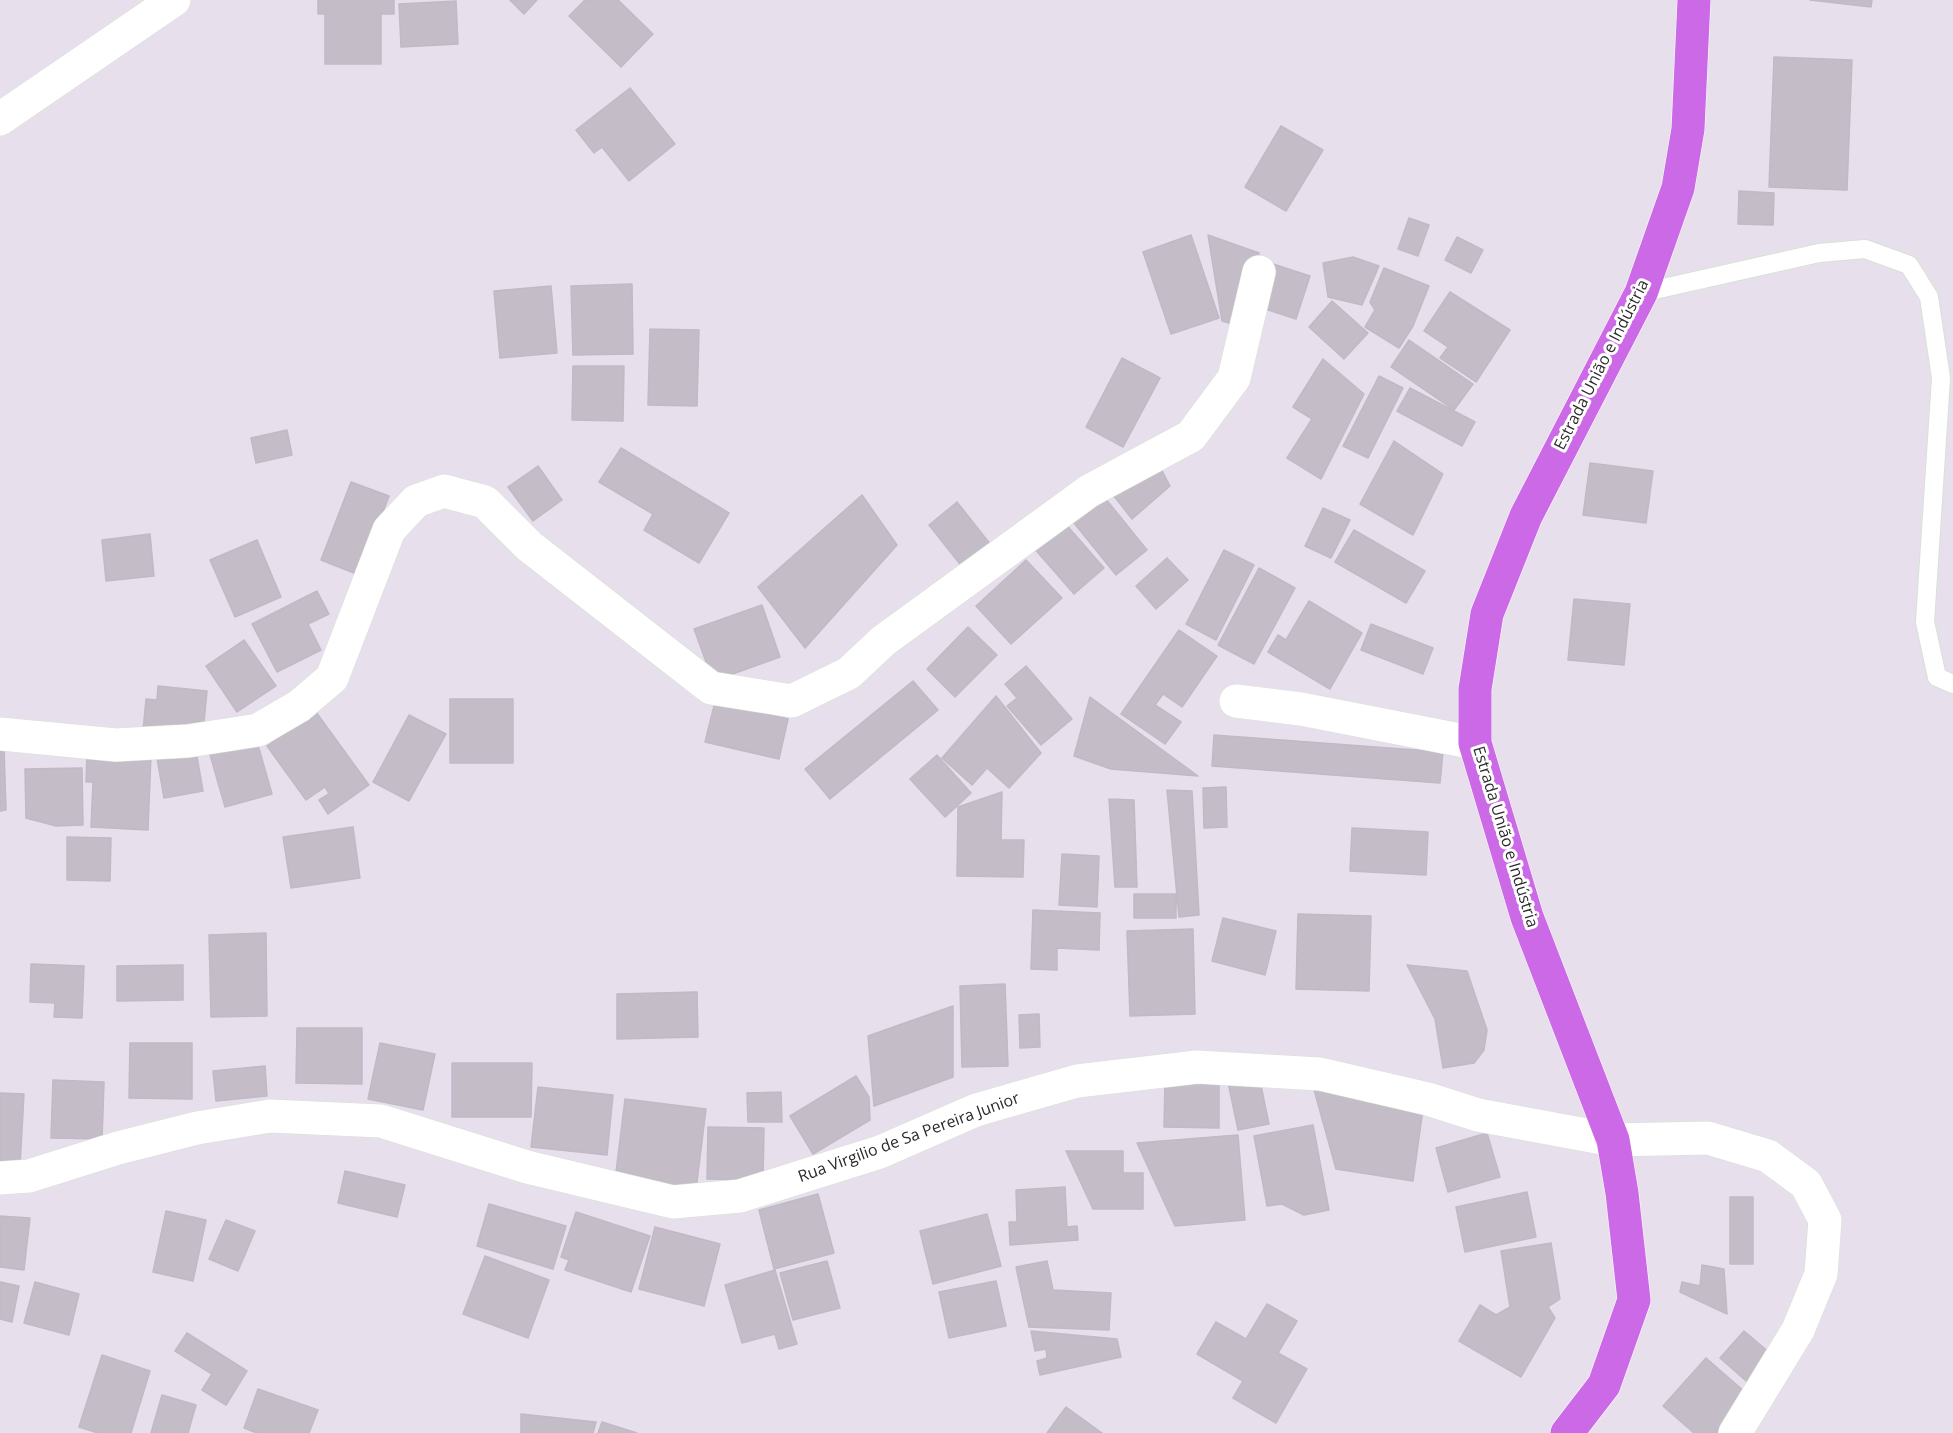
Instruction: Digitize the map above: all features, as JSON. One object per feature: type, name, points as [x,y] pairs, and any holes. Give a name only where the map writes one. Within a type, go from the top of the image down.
[{"type":"main road","name":"Estrada União e Indústria","points":[[1567,1433],[1604,1385],[1634,1300],[1614,1140],[1527,917],[1475,743],[1475,689],[1486,614],[1526,516],[1641,293],[1678,188],[1688,129],[1694,0]]},
{"type":"street","points":[[0,119],[174,0]]},
{"type":"street","points":[[0,734],[116,745],[188,741],[258,730],[299,706],[332,678],[389,530],[416,501],[444,491],[485,502],[538,554],[711,688],[792,701],[849,673],[883,641],[1089,491],[1191,436],[1234,378],[1259,272]]},
{"type":"street","points":[[1236,700],[1301,709],[1475,743]]},
{"type":"street","name":"Rua Virgilio de Sa Pereira Junior","points":[[0,1178],[29,1176],[118,1148],[197,1128],[270,1116],[381,1121],[527,1167],[673,1202],[740,1196],[880,1152],[976,1110],[1077,1081],[1197,1067],[1320,1074],[1428,1099],[1478,1115],[1614,1140],[1708,1138],[1768,1156],[1806,1184],[1825,1220],[1821,1274],[1798,1330],[1735,1433]]},
{"type":"lane","points":[[1641,293],[1819,253],[1865,249],[1909,265],[1929,297],[1941,378],[1925,622],[1937,677],[1953,684]]},
{"type":"building","points":[[318,0],[394,0],[394,14],[381,14],[381,64],[325,64],[325,14],[318,14]]},
{"type":"building","points":[[510,0],[537,0],[524,14]]},
{"type":"building","points":[[585,0],[618,0],[653,34],[621,67],[569,16]]},
{"type":"building","points":[[1810,0],[1872,0],[1871,7]]},
{"type":"building","points":[[456,1],[458,44],[401,47],[399,4]]},
{"type":"building","points":[[1774,57],[1852,60],[1847,190],[1769,187]]},
{"type":"building","points":[[630,88],[675,144],[629,181],[602,147],[594,153],[576,130]]},
{"type":"building","points":[[1281,126],[1323,150],[1286,211],[1245,187]]},
{"type":"building","points":[[1739,191],[1774,193],[1773,225],[1738,224]]},
{"type":"building","points":[[1409,218],[1429,225],[1418,256],[1398,249]]},
{"type":"building","points":[[1191,235],[1219,318],[1171,334],[1143,252]]},
{"type":"building","points":[[1208,235],[1259,253],[1243,327],[1222,321]]},
{"type":"building","points":[[1457,237],[1483,250],[1471,273],[1445,260]]},
{"type":"building","points":[[1353,257],[1379,266],[1362,305],[1328,297],[1323,263]]},
{"type":"building","points":[[1270,263],[1310,276],[1296,319],[1256,306]]},
{"type":"building","points":[[1384,268],[1429,286],[1413,326],[1399,348],[1365,327],[1375,310],[1370,302]]},
{"type":"building","points":[[632,284],[633,354],[573,355],[571,286]]},
{"type":"building","points":[[551,286],[557,353],[500,358],[494,291]]},
{"type":"building","points":[[1450,292],[1510,330],[1476,382],[1440,358],[1448,347],[1424,331]]},
{"type":"building","points":[[1332,301],[1368,333],[1344,359],[1309,327]]},
{"type":"building","points":[[650,329],[699,330],[697,406],[648,405]]},
{"type":"building","points":[[1409,340],[1473,384],[1454,410],[1391,367]]},
{"type":"building","points":[[1122,358],[1160,378],[1123,447],[1086,427]]},
{"type":"building","points":[[1323,359],[1364,394],[1321,479],[1287,458],[1312,419],[1293,407]]},
{"type":"building","points":[[573,366],[624,366],[623,421],[572,420]]},
{"type":"building","points":[[1379,376],[1403,388],[1368,458],[1343,446]]},
{"type":"building","points":[[1410,388],[1475,422],[1462,446],[1397,411]]},
{"type":"building","points":[[287,430],[292,455],[256,463],[251,438]]},
{"type":"building","points":[[1394,441],[1443,474],[1413,535],[1360,504]]},
{"type":"building","points":[[621,448],[729,513],[699,563],[644,530],[653,514],[599,482]]},
{"type":"building","points":[[1158,463],[1170,486],[1132,519],[1110,491]]},
{"type":"building","points":[[1590,463],[1653,471],[1646,523],[1583,515]]},
{"type":"building","points":[[538,466],[562,500],[533,521],[508,487]]},
{"type":"building","points":[[351,482],[389,496],[359,575],[321,560]]},
{"type":"building","points":[[1101,493],[1147,550],[1116,575],[1070,518]]},
{"type":"building","points":[[862,495],[897,545],[805,648],[758,587]]},
{"type":"building","points":[[957,502],[991,545],[963,568],[929,525]]},
{"type":"building","points":[[1323,508],[1350,520],[1331,558],[1305,546]]},
{"type":"building","points":[[1063,521],[1104,568],[1074,594],[1033,547]]},
{"type":"building","points":[[1354,530],[1425,571],[1406,603],[1335,562]]},
{"type":"building","points":[[150,534],[154,576],[106,581],[102,540]]},
{"type":"building","points":[[257,540],[281,597],[235,617],[210,560]]},
{"type":"building","points":[[1224,550],[1254,565],[1216,640],[1186,624]]},
{"type":"building","points":[[1167,558],[1188,580],[1156,609],[1136,586]]},
{"type":"building","points":[[1026,560],[1062,598],[1011,644],[976,606]]},
{"type":"building","points":[[1259,568],[1295,588],[1254,664],[1218,645]]},
{"type":"building","points":[[317,591],[329,614],[308,624],[321,650],[277,672],[252,624]]},
{"type":"building","points":[[1574,599],[1630,604],[1624,665],[1568,660]]},
{"type":"building","points":[[1309,601],[1362,633],[1330,689],[1268,652],[1278,635],[1286,640]]},
{"type":"building","points":[[762,605],[780,657],[713,681],[694,629]]},
{"type":"building","points":[[1371,624],[1433,648],[1423,674],[1361,650]]},
{"type":"building","points":[[968,627],[997,655],[955,697],[927,669]]},
{"type":"building","points":[[1179,630],[1217,656],[1182,707],[1163,694],[1155,705],[1181,722],[1165,744],[1121,714]]},
{"type":"building","points":[[244,640],[276,686],[237,712],[206,666]]},
{"type":"building","points":[[1026,666],[1072,719],[1041,745],[1007,706],[1017,698],[1005,684]]},
{"type":"building","points":[[913,681],[938,710],[830,799],[805,769]]},
{"type":"building","points":[[158,686],[207,691],[204,722],[196,722],[195,737],[143,731],[146,699],[157,700]]},
{"type":"building","points":[[996,696],[1041,753],[1009,788],[987,768],[972,785],[942,758]]},
{"type":"building","points":[[1090,697],[1198,776],[1111,769],[1074,756]]},
{"type":"building","points":[[450,699],[513,699],[513,763],[450,763]]},
{"type":"building","points":[[715,702],[788,719],[779,759],[705,742]]},
{"type":"building","points":[[316,712],[369,785],[328,814],[319,800],[329,794],[325,787],[306,800],[267,746]]},
{"type":"building","points":[[409,715],[446,734],[409,801],[373,782]]},
{"type":"building","points":[[1214,735],[1443,752],[1440,783],[1212,766]]},
{"type":"building","points":[[256,738],[272,794],[225,807],[209,751]]},
{"type":"building","points":[[0,747],[4,747],[6,810],[0,811]]},
{"type":"building","points":[[87,751],[151,754],[148,830],[91,827],[93,782],[86,782]]},
{"type":"building","points":[[196,751],[203,791],[164,798],[157,758]]},
{"type":"building","points":[[937,755],[971,793],[945,817],[910,779]]},
{"type":"building","points":[[82,768],[83,825],[56,826],[26,818],[25,769]]},
{"type":"building","points":[[1226,787],[1227,827],[1204,828],[1203,788]]},
{"type":"building","points":[[1167,790],[1192,791],[1199,915],[1179,917]]},
{"type":"building","points":[[1002,792],[1001,840],[1024,840],[1023,877],[957,876],[958,807]]},
{"type":"building","points":[[1109,799],[1134,800],[1137,887],[1115,887]]},
{"type":"building","points":[[353,827],[360,878],[291,888],[283,837]]},
{"type":"building","points":[[1352,828],[1428,832],[1426,875],[1350,871]]},
{"type":"building","points":[[67,837],[111,838],[110,881],[67,880]]},
{"type":"building","points":[[1062,854],[1099,856],[1097,907],[1059,905]]},
{"type":"building","points":[[1134,894],[1176,894],[1176,918],[1134,918]]},
{"type":"building","points":[[1033,910],[1100,913],[1099,950],[1057,948],[1057,970],[1031,969]]},
{"type":"building","points":[[1298,914],[1371,916],[1369,991],[1296,989]]},
{"type":"building","points":[[1223,918],[1276,931],[1265,975],[1212,961]]},
{"type":"building","points":[[1193,929],[1195,1014],[1130,1016],[1127,931]]},
{"type":"building","points":[[266,933],[267,1016],[211,1017],[209,935]]},
{"type":"building","points":[[31,964],[84,966],[82,1018],[54,1017],[55,1003],[30,1002]]},
{"type":"building","points":[[183,965],[183,1000],[117,1001],[117,966]]},
{"type":"building","points":[[1407,965],[1467,971],[1487,1030],[1484,1050],[1474,1063],[1443,1068],[1435,1019]]},
{"type":"building","points":[[1005,984],[1008,1066],[962,1067],[960,986]]},
{"type":"building","points":[[697,992],[698,1037],[617,1039],[617,994]]},
{"type":"building","points":[[953,1006],[953,1077],[874,1106],[868,1036]]},
{"type":"building","points":[[1039,1014],[1040,1047],[1020,1048],[1019,1015]]},
{"type":"building","points":[[297,1028],[362,1028],[362,1084],[296,1083]]},
{"type":"building","points":[[130,1043],[192,1043],[192,1099],[129,1098]]},
{"type":"building","points":[[380,1043],[435,1054],[423,1110],[368,1099]]},
{"type":"building","points":[[452,1063],[532,1063],[531,1117],[452,1117]]},
{"type":"building","points":[[265,1066],[267,1096],[216,1101],[213,1071]]},
{"type":"building","points":[[1226,1073],[1259,1076],[1269,1124],[1238,1130]]},
{"type":"building","points":[[856,1076],[869,1097],[870,1120],[813,1154],[790,1116]]},
{"type":"building","points":[[53,1080],[104,1082],[102,1139],[51,1138]]},
{"type":"building","points":[[1165,1081],[1219,1082],[1219,1128],[1164,1127]]},
{"type":"building","points":[[1313,1086],[1424,1102],[1413,1181],[1336,1169]]},
{"type":"building","points":[[538,1087],[613,1095],[607,1155],[531,1147]]},
{"type":"building","points":[[781,1092],[782,1122],[748,1122],[747,1093]]},
{"type":"building","points":[[0,1093],[24,1094],[20,1166],[0,1165]]},
{"type":"building","points":[[625,1099],[706,1109],[696,1190],[615,1180]]},
{"type":"building","points":[[1313,1125],[1329,1210],[1304,1215],[1282,1204],[1267,1206],[1254,1136]]},
{"type":"building","points":[[708,1127],[764,1128],[763,1180],[707,1179]]},
{"type":"building","points":[[1487,1133],[1500,1177],[1448,1192],[1436,1148]]},
{"type":"building","points":[[1238,1135],[1245,1220],[1175,1226],[1137,1143]]},
{"type":"building","points":[[1066,1151],[1123,1151],[1123,1173],[1143,1173],[1143,1209],[1093,1209]]},
{"type":"building","points":[[345,1171],[405,1185],[397,1217],[338,1203]]},
{"type":"building","points":[[1065,1187],[1067,1227],[1077,1226],[1078,1240],[1010,1245],[1009,1222],[1017,1222],[1016,1190]]},
{"type":"building","points":[[1527,1192],[1536,1237],[1465,1252],[1456,1207]]},
{"type":"building","points":[[818,1194],[834,1253],[774,1269],[759,1210]]},
{"type":"building","points":[[1730,1197],[1753,1197],[1753,1264],[1730,1264]]},
{"type":"building","points":[[489,1204],[566,1226],[553,1269],[477,1246]]},
{"type":"building","points":[[166,1211],[206,1220],[193,1281],[153,1272]]},
{"type":"building","points":[[576,1212],[650,1236],[631,1292],[565,1270],[569,1260],[561,1257]]},
{"type":"building","points":[[987,1214],[1001,1266],[933,1284],[920,1231]]},
{"type":"building","points":[[0,1216],[30,1218],[24,1270],[0,1267]]},
{"type":"building","points":[[226,1220],[255,1231],[238,1271],[209,1259]]},
{"type":"building","points":[[655,1227],[720,1244],[704,1306],[639,1289]]},
{"type":"building","points":[[1551,1243],[1560,1299],[1548,1307],[1555,1318],[1521,1377],[1459,1341],[1480,1305],[1496,1315],[1510,1307],[1501,1251]]},
{"type":"building","points":[[485,1256],[549,1280],[528,1338],[463,1314]]},
{"type":"building","points":[[827,1261],[840,1308],[793,1320],[780,1273]]},
{"type":"building","points":[[1047,1261],[1053,1290],[1111,1293],[1109,1330],[1029,1327],[1016,1267]]},
{"type":"building","points":[[1702,1265],[1724,1269],[1727,1314],[1680,1292],[1682,1282],[1700,1286]]},
{"type":"building","points":[[775,1270],[797,1344],[779,1349],[775,1334],[742,1343],[725,1285]]},
{"type":"building","points":[[996,1281],[1006,1326],[949,1338],[939,1292]]},
{"type":"building","points":[[0,1282],[19,1286],[12,1322],[0,1319]]},
{"type":"building","points":[[35,1282],[79,1294],[69,1335],[24,1323]]},
{"type":"building","points":[[1267,1304],[1297,1321],[1278,1353],[1307,1369],[1276,1423],[1233,1398],[1243,1381],[1197,1354],[1216,1322],[1246,1339]]},
{"type":"building","points":[[1031,1331],[1117,1339],[1121,1357],[1040,1375],[1037,1361],[1047,1358],[1046,1349],[1035,1351]]},
{"type":"building","points":[[1744,1331],[1777,1359],[1753,1387],[1720,1358]]},
{"type":"building","points":[[187,1333],[247,1371],[226,1405],[202,1390],[212,1374],[175,1351]]},
{"type":"building","points":[[102,1355],[150,1371],[131,1433],[98,1433],[79,1427]]},
{"type":"building","points":[[1706,1358],[1753,1399],[1723,1433],[1694,1433],[1663,1406]]},
{"type":"building","points":[[258,1389],[318,1410],[309,1433],[257,1433],[244,1428]]},
{"type":"building","points":[[162,1395],[196,1405],[188,1433],[151,1433]]},
{"type":"building","points":[[1066,1407],[1102,1433],[1047,1433]]},
{"type":"building","points":[[521,1414],[596,1422],[593,1433],[521,1433]]},
{"type":"building","points":[[602,1422],[637,1433],[598,1433]]}]
